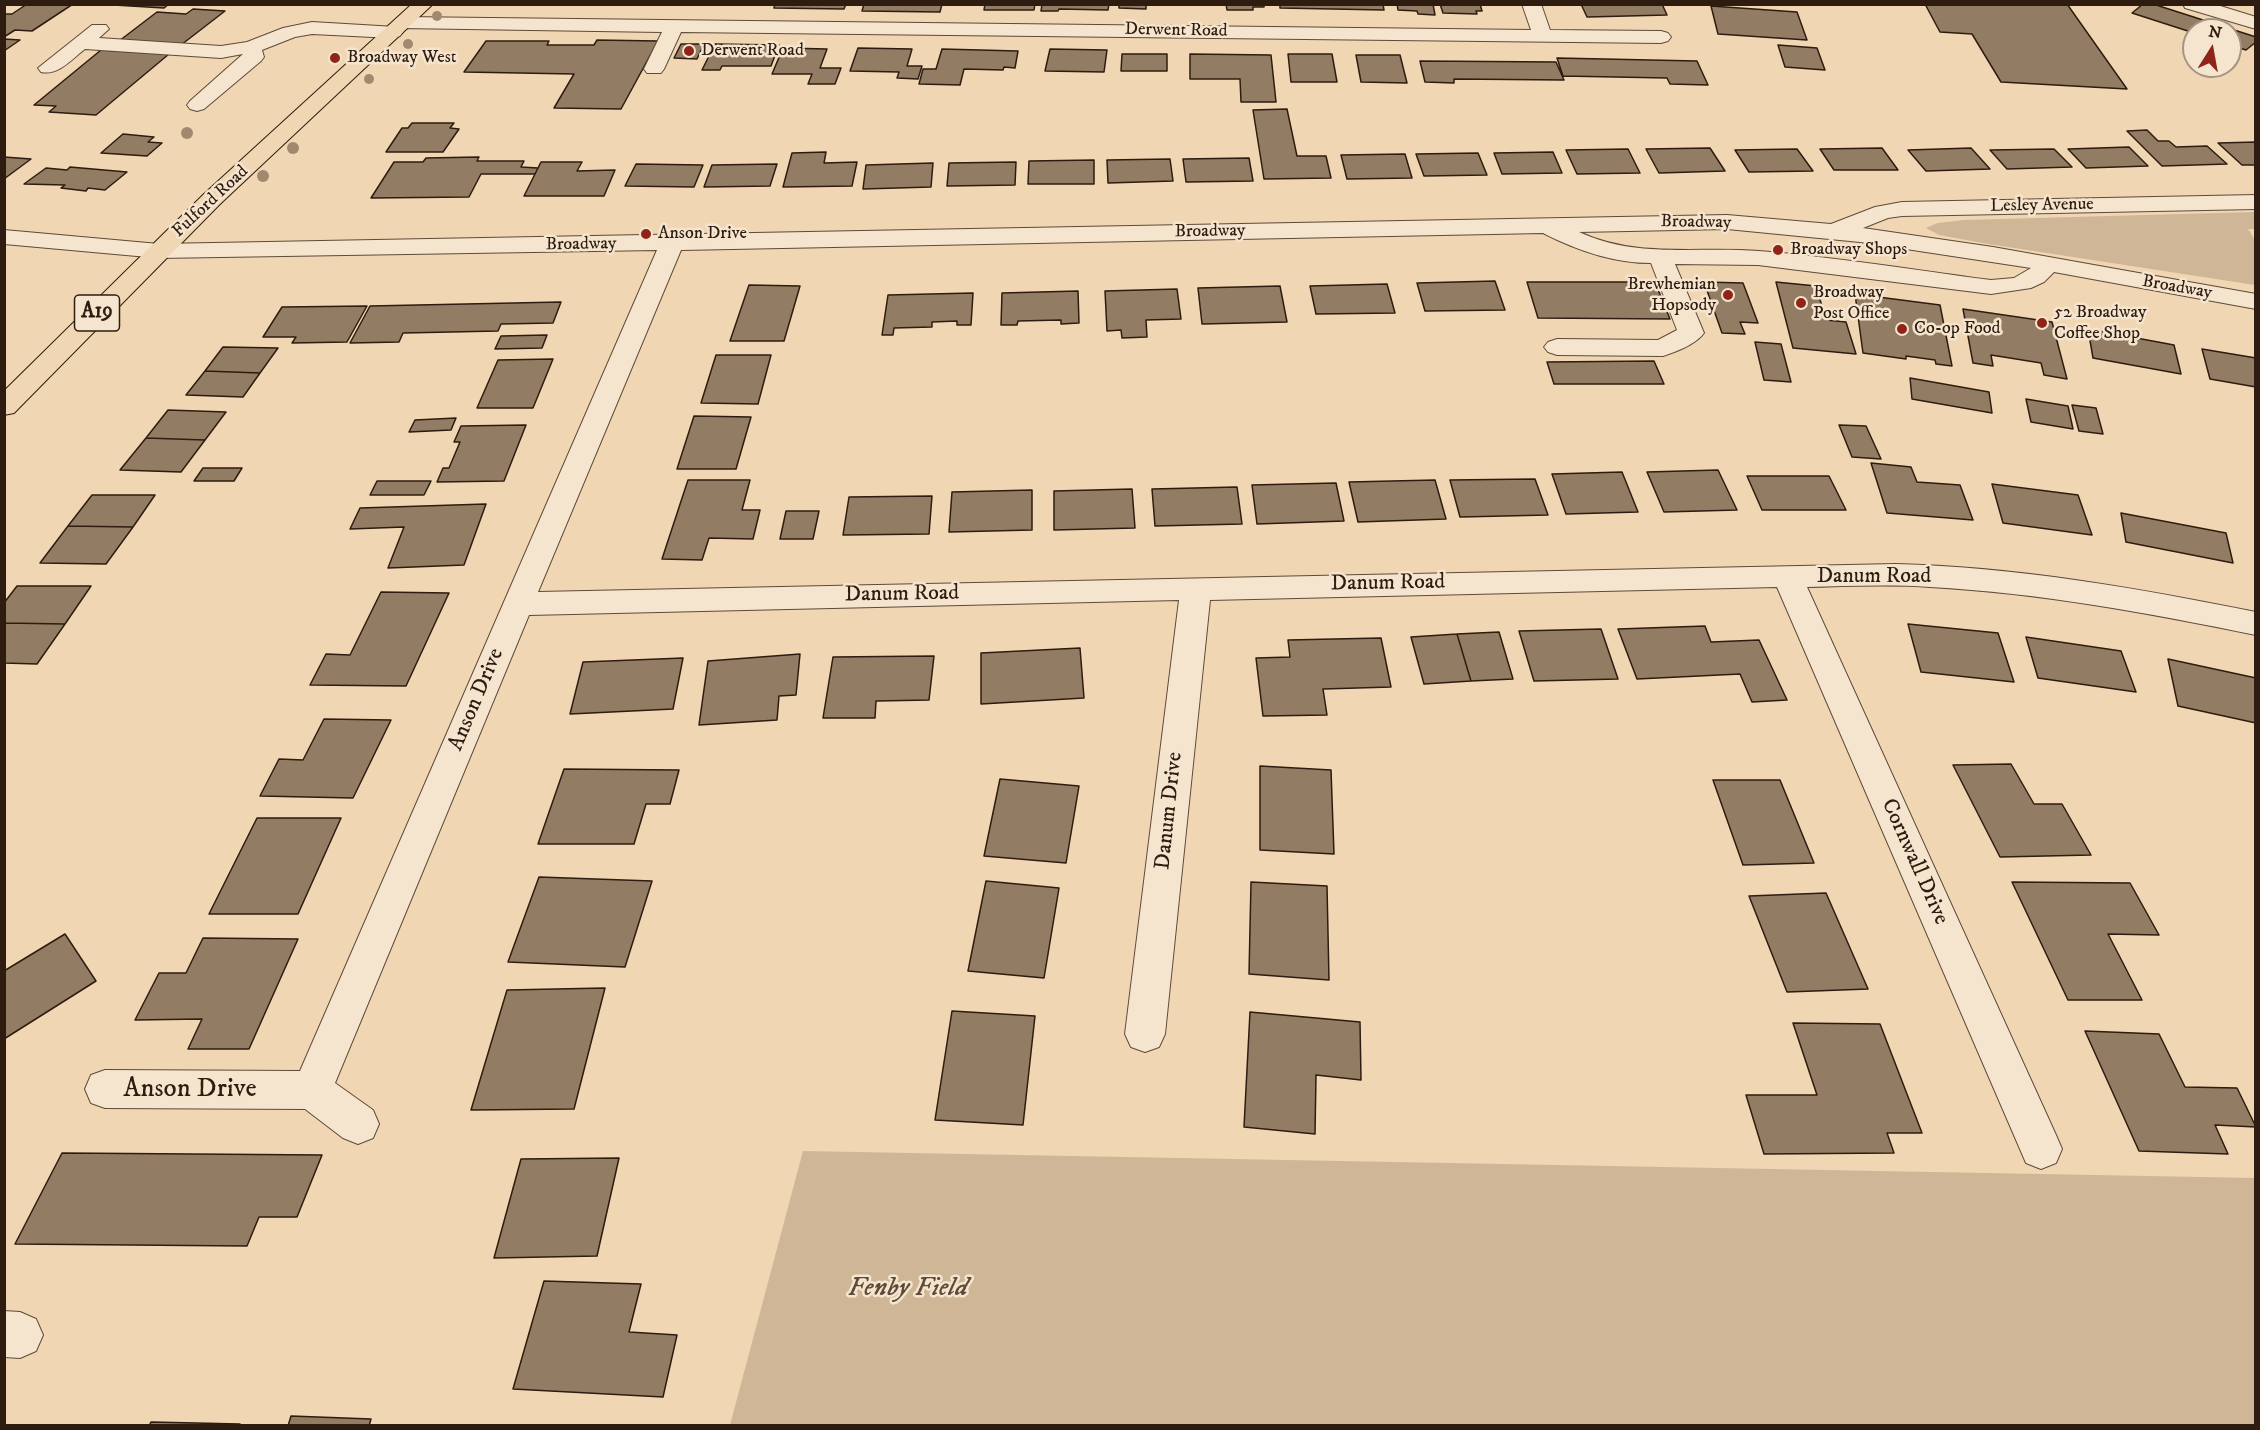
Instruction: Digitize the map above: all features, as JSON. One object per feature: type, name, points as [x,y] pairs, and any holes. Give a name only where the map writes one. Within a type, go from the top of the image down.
[{"type":"main road","name":"Fulford Road","points":[[4,407],[159,251],[424,5]]},
{"type":"street","points":[[1531,4],[1542,34]]},
{"type":"street","points":[[2192,4],[2251,22]]},
{"type":"street","points":[[2229,4],[2251,22]]},
{"type":"street","name":"Derwent Road","points":[[81,43],[221,52],[251,47],[290,32],[312,28],[398,27],[572,18],[675,25],[1661,37]]},
{"type":"street","points":[[654,69],[675,25]]},
{"type":"street","points":[[48,68],[102,27]]},
{"type":"street","points":[[196,105],[254,57],[251,47]]},
{"type":"street","name":"Lesley Avenue","points":[[1833,232],[1883,212],[1902,209],[2256,202]]},
{"type":"street","name":"Broadway","points":[[159,251],[671,244],[1728,222],[1833,232],[2048,265],[2256,302]]},
{"type":"street","points":[[1542,225],[1590,246],[1615,253],[1780,260],[1991,287],[2013,287],[2029,282],[2040,275],[2048,265]]},
{"type":"street","points":[[4,237],[159,251]]},
{"type":"street","name":"Anson Drive","points":[[105,1089],[312,1090],[671,244]]},
{"type":"street","points":[[1557,347],[1663,348],[1691,333],[1660,256]]},
{"type":"street","name":"Danum Road","points":[[517,604],[1787,576],[1929,576],[2001,582],[2122,599],[2256,624]]},
{"type":"street","name":"Cornwall Drive","points":[[1787,576],[2041,1149]]},
{"type":"street","name":"Danum Drive","points":[[1145,1034],[1196,588]]},
{"type":"street","points":[[312,1090],[358,1124]]},
{"type":"green space","points":[[2255,212],[2255,229],[2248,229],[2255,240],[2255,285],[1988,244],[1939,235],[1926,228],[1938,223],[1964,220]]},
{"type":"green space","name":"Fenby Field","points":[[803,1151],[2255,1178],[2255,1425],[730,1425]]},
{"type":"building","points":[[27,4],[73,4],[32,31],[15,30],[4,37],[4,14],[12,14]]},
{"type":"building","points":[[97,4],[169,4],[164,8]]},
{"type":"building","points":[[775,4],[846,4],[844,9],[774,8]]},
{"type":"building","points":[[864,4],[942,4],[940,12],[862,11]]},
{"type":"building","points":[[985,4],[1035,4],[1034,10],[984,10]]},
{"type":"building","points":[[1042,4],[1109,4],[1108,10],[1041,11]]},
{"type":"building","points":[[1119,4],[1146,4],[1146,9],[1119,8]]},
{"type":"building","points":[[1226,4],[1264,4],[1264,7],[1253,7],[1253,10],[1227,10]]},
{"type":"building","points":[[1280,4],[1383,4],[1384,10],[1280,8]]},
{"type":"building","points":[[1397,4],[1433,4],[1435,15],[1398,10]]},
{"type":"building","points":[[1440,4],[1480,4],[1482,11],[1476,11],[1477,14],[1443,13]]},
{"type":"building","points":[[1581,4],[1662,4],[1667,15],[1587,17]]},
{"type":"building","points":[[1925,4],[2067,4],[2127,89],[2001,82],[1972,34],[1940,32]]},
{"type":"building","points":[[2143,4],[2153,4],[2197,18],[2182,18],[2182,29],[2132,13]]},
{"type":"building","points":[[1711,6],[1797,12],[1807,40],[1718,34]]},
{"type":"building","points":[[193,9],[225,11],[181,45],[119,41],[157,12],[186,14]]},
{"type":"building","points":[[2242,33],[2256,37],[2256,42],[2246,50],[2242,49]]},
{"type":"building","points":[[4,39],[20,40],[4,51]]},
{"type":"building","points":[[597,40],[658,41],[621,109],[554,108],[574,74],[464,72],[486,41],[549,41],[547,45],[594,45]]},
{"type":"building","name":"Derwent Road","points":[[681,44],[704,44],[697,59],[674,58]]},
{"type":"building","points":[[715,44],[779,45],[771,66],[722,66],[720,70],[702,70]]},
{"type":"building","points":[[1778,45],[1817,48],[1825,70],[1785,67]]},
{"type":"building","points":[[783,48],[827,49],[820,68],[841,68],[835,84],[808,84],[812,74],[772,74]]},
{"type":"building","points":[[858,48],[912,49],[907,66],[922,66],[918,79],[897,78],[899,72],[850,71]]},
{"type":"building","points":[[942,49],[1018,51],[1015,68],[964,69],[960,85],[919,84],[923,69],[936,69]]},
{"type":"building","points":[[1050,49],[1107,50],[1104,72],[1045,71]]},
{"type":"building","points":[[101,50],[169,54],[96,115],[49,112],[56,106],[34,105]]},
{"type":"building","points":[[1122,54],[1167,54],[1167,71],[1121,71]]},
{"type":"building","points":[[1190,54],[1271,55],[1276,102],[1241,102],[1240,79],[1190,79]]},
{"type":"building","points":[[1288,54],[1332,54],[1337,82],[1291,82]]},
{"type":"building","points":[[1356,55],[1400,55],[1407,83],[1361,82]]},
{"type":"building","points":[[1557,58],[1697,61],[1708,85],[1670,84],[1667,78],[1563,76]]},
{"type":"building","points":[[1420,61],[1556,62],[1564,80],[1454,79],[1454,83],[1425,82]]},
{"type":"building","points":[[1287,109],[1297,156],[1326,156],[1331,178],[1264,179],[1253,110]]},
{"type":"building","points":[[412,123],[454,123],[450,128],[459,129],[443,152],[386,152],[402,128],[408,128]]},
{"type":"building","points":[[2147,130],[2158,141],[2169,141],[2176,147],[2207,146],[2227,164],[2162,166],[2127,131]]},
{"type":"building","points":[[123,134],[154,137],[148,142],[162,143],[147,156],[101,153]]},
{"type":"building","points":[[2256,142],[2256,165],[2242,165],[2218,143]]},
{"type":"building","points":[[2129,147],[2148,166],[2086,168],[2068,149]]},
{"type":"building","points":[[1710,148],[1725,171],[1659,173],[1646,149]]},
{"type":"building","points":[[1882,148],[1898,170],[1834,170],[1820,149]]},
{"type":"building","points":[[1971,148],[1990,169],[1926,171],[1908,150]]},
{"type":"building","points":[[1628,149],[1640,173],[1577,174],[1566,150]]},
{"type":"building","points":[[1797,149],[1813,171],[1749,172],[1735,150]]},
{"type":"building","points":[[2054,149],[2072,167],[2007,169],[1990,150]]},
{"type":"building","points":[[826,152],[824,163],[857,162],[852,186],[783,187],[792,153]]},
{"type":"building","points":[[1553,152],[1562,173],[1502,174],[1494,153]]},
{"type":"building","points":[[1478,153],[1487,175],[1424,176],[1416,154]]},
{"type":"building","points":[[1405,154],[1412,178],[1347,179],[1341,155]]},
{"type":"building","points":[[4,157],[31,159],[4,179]]},
{"type":"building","points":[[479,157],[477,161],[524,161],[521,167],[538,168],[535,174],[481,174],[469,197],[371,198],[394,162],[423,162],[426,158]]},
{"type":"building","points":[[1249,158],[1253,181],[1186,182],[1183,159]]},
{"type":"building","points":[[1170,159],[1173,181],[1108,183],[1107,160]]},
{"type":"building","points":[[1094,160],[1094,184],[1028,184],[1029,161]]},
{"type":"building","points":[[541,162],[582,162],[577,171],[615,170],[604,196],[524,196]]},
{"type":"building","points":[[1016,162],[1015,185],[947,186],[949,163]]},
{"type":"building","points":[[933,163],[931,187],[863,189],[866,165]]},
{"type":"building","points":[[636,164],[703,165],[694,187],[625,186]]},
{"type":"building","points":[[777,164],[770,186],[704,187],[712,165]]},
{"type":"building","points":[[70,167],[127,172],[105,190],[88,188],[86,191],[61,188],[65,185],[24,184],[46,168],[67,170]]},
{"type":"building","points":[[1495,281],[1505,310],[1425,311],[1417,283]]},
{"type":"building","points":[[1527,282],[1655,282],[1670,319],[1538,318]]},
{"type":"building","points":[[1704,282],[1743,283],[1758,323],[1740,322],[1745,334],[1722,333]]},
{"type":"building","name":"Broadway Post Office","points":[[1776,282],[1816,286],[1826,320],[1846,322],[1856,354],[1793,348]]},
{"type":"building","points":[[1387,284],[1395,313],[1316,314],[1310,286]]},
{"type":"building","points":[[749,285],[800,286],[784,341],[730,341]]},
{"type":"building","points":[[1280,286],[1287,322],[1202,324],[1198,288]]},
{"type":"building","points":[[1177,289],[1181,319],[1146,320],[1147,337],[1122,338],[1121,330],[1107,331],[1105,291]]},
{"type":"building","points":[[1078,291],[1079,323],[1061,324],[1061,320],[1018,321],[1017,325],[1001,325],[1002,293]]},
{"type":"building","points":[[973,293],[971,325],[957,325],[957,321],[932,322],[932,327],[894,328],[893,335],[882,335],[888,295]]},
{"type":"building","name":"Co-op Food","points":[[1855,294],[1940,305],[1952,366],[1936,364],[1935,360],[1906,356],[1906,359],[1863,353]]},
{"type":"building","points":[[561,302],[553,323],[501,324],[498,331],[403,333],[399,342],[350,343],[370,306]]},
{"type":"building","points":[[367,306],[347,342],[292,343],[296,337],[263,337],[282,307]]},
{"type":"building","points":[[1963,309],[2052,322],[2067,379],[2044,375],[2041,363],[1991,355],[1993,366],[1973,363]]},
{"type":"building","points":[[2088,329],[2174,345],[2181,374],[2093,358]]},
{"type":"building","points":[[547,335],[542,348],[495,349],[501,336]]},
{"type":"building","points":[[1755,342],[1781,344],[1791,382],[1764,380]]},
{"type":"building","points":[[223,347],[278,348],[260,373],[205,371]]},
{"type":"building","points":[[2202,349],[2256,358],[2256,387],[2210,379]]},
{"type":"building","points":[[716,355],[771,355],[758,404],[701,403]]},
{"type":"building","points":[[553,359],[533,408],[477,408],[498,360]]},
{"type":"building","points":[[1654,361],[1664,384],[1554,384],[1547,362]]},
{"type":"building","points":[[205,371],[260,373],[243,397],[186,395]]},
{"type":"building","points":[[1910,378],[1989,392],[1992,413],[1912,399]]},
{"type":"building","points":[[2026,399],[2068,406],[2073,429],[2031,422]]},
{"type":"building","points":[[2072,405],[2096,408],[2103,434],[2079,431]]},
{"type":"building","points":[[168,410],[226,412],[205,440],[146,438]]},
{"type":"building","points":[[694,416],[751,417],[736,469],[677,469]]},
{"type":"building","points":[[456,418],[451,430],[409,432],[415,420]]},
{"type":"building","points":[[526,425],[504,481],[437,482],[443,468],[449,468],[460,442],[454,442],[461,426]]},
{"type":"building","points":[[1839,425],[1866,426],[1881,459],[1852,457]]},
{"type":"building","points":[[146,438],[205,440],[181,472],[120,470]]},
{"type":"building","points":[[1871,463],[1911,467],[1917,482],[1960,485],[1973,520],[1887,513]]},
{"type":"building","points":[[203,468],[242,468],[234,481],[194,481]]},
{"type":"building","points":[[1718,470],[1737,510],[1664,512],[1647,472]]},
{"type":"building","points":[[1622,472],[1638,512],[1566,514],[1552,474]]},
{"type":"building","points":[[1747,476],[1829,476],[1846,510],[1762,510]]},
{"type":"building","points":[[1535,479],[1548,515],[1460,517],[1450,480]]},
{"type":"building","points":[[688,480],[750,480],[742,510],[760,510],[753,539],[709,538],[702,560],[662,559]]},
{"type":"building","points":[[1435,480],[1446,519],[1358,522],[1349,482]]},
{"type":"building","points":[[377,481],[431,481],[424,495],[370,495]]},
{"type":"building","points":[[1336,483],[1344,521],[1257,524],[1252,485]]},
{"type":"building","points":[[1992,484],[2078,495],[2092,535],[2003,523]]},
{"type":"building","points":[[1237,487],[1242,524],[1155,526],[1152,489]]},
{"type":"building","points":[[1132,489],[1135,528],[1054,530],[1054,491]]},
{"type":"building","points":[[1032,490],[1032,530],[949,532],[952,492]]},
{"type":"building","points":[[92,495],[155,495],[133,527],[68,526]]},
{"type":"building","points":[[932,496],[929,534],[843,535],[849,497]]},
{"type":"building","points":[[486,504],[464,565],[388,568],[404,527],[350,529],[360,508]]},
{"type":"building","points":[[786,511],[819,511],[813,539],[780,539]]},
{"type":"building","points":[[2121,513],[2226,533],[2233,563],[2126,542]]},
{"type":"building","points":[[68,526],[133,527],[106,564],[40,563]]},
{"type":"building","points":[[17,586],[91,586],[65,624],[4,623],[4,603]]},
{"type":"building","points":[[381,592],[449,593],[406,686],[310,685],[326,654],[350,655]]},
{"type":"building","points":[[4,623],[65,624],[37,664],[4,663]]},
{"type":"building","points":[[1908,624],[1998,633],[2014,682],[1921,672]]},
{"type":"building","points":[[1705,626],[1711,642],[1759,640],[1787,700],[1752,702],[1740,674],[1637,679],[1618,629]]},
{"type":"building","points":[[1601,629],[1618,679],[1534,681],[1519,631]]},
{"type":"building","points":[[1499,632],[1513,679],[1471,681],[1457,634]]},
{"type":"building","points":[[1457,634],[1471,681],[1424,684],[1411,637]]},
{"type":"building","points":[[2026,637],[2121,651],[2136,692],[2038,678]]},
{"type":"building","points":[[1381,638],[1391,687],[1323,689],[1327,715],[1263,716],[1256,658],[1290,657],[1288,640]]},
{"type":"building","points":[[1080,648],[1084,698],[981,704],[981,653]]},
{"type":"building","points":[[800,654],[796,695],[779,696],[777,720],[699,725],[708,661]]},
{"type":"building","points":[[934,656],[929,700],[876,701],[875,718],[823,718],[833,657]]},
{"type":"building","points":[[683,658],[673,709],[570,714],[583,662]]},
{"type":"building","points":[[2168,659],[2256,678],[2256,723],[2178,706]]},
{"type":"building","points":[[324,719],[391,720],[353,798],[260,796],[279,759],[303,760]]},
{"type":"building","points":[[2011,764],[2034,804],[2062,804],[2091,855],[2000,857],[1953,765]]},
{"type":"building","points":[[1260,766],[1331,770],[1334,854],[1260,850]]},
{"type":"building","points":[[564,769],[679,770],[670,804],[646,804],[634,844],[538,844]]},
{"type":"building","points":[[1000,779],[1079,786],[1066,863],[984,856]]},
{"type":"building","points":[[1713,780],[1780,780],[1814,863],[1743,865]]},
{"type":"building","points":[[257,818],[341,818],[298,914],[209,914]]},
{"type":"building","points":[[539,877],[652,881],[625,967],[508,962]]},
{"type":"building","points":[[986,881],[1059,888],[1044,978],[968,971]]},
{"type":"building","points":[[1251,882],[1327,886],[1329,980],[1249,974]]},
{"type":"building","points":[[2012,882],[2130,883],[2159,935],[2108,934],[2142,1000],[2068,1000]]},
{"type":"building","points":[[1826,893],[1868,989],[1787,992],[1749,896]]},
{"type":"building","points":[[65,934],[96,981],[4,1039],[4,971]]},
{"type":"building","points":[[203,938],[298,939],[249,1049],[188,1049],[202,1019],[135,1020],[159,973],[186,973]]},
{"type":"building","points":[[605,988],[574,1109],[471,1110],[507,990]]},
{"type":"building","points":[[952,1011],[1035,1016],[1023,1125],[935,1120]]},
{"type":"building","points":[[1250,1012],[1360,1022],[1361,1080],[1316,1075],[1315,1134],[1244,1127]]},
{"type":"building","points":[[1793,1023],[1880,1024],[1922,1133],[1887,1133],[1894,1153],[1764,1154],[1746,1095],[1817,1095]]},
{"type":"building","points":[[2085,1031],[2159,1034],[2185,1087],[2237,1088],[2256,1127],[2215,1125],[2228,1154],[2139,1151]]},
{"type":"building","points":[[62,1153],[322,1155],[297,1217],[259,1217],[247,1246],[15,1244]]},
{"type":"building","points":[[619,1158],[597,1256],[494,1258],[521,1159]]},
{"type":"building","points":[[544,1281],[641,1284],[629,1332],[677,1335],[663,1397],[513,1389]]},
{"type":"building","points":[[291,1416],[371,1419],[369,1426],[288,1426]]},
{"type":"building","points":[[151,1422],[240,1424],[239,1426],[149,1426]]},
{"type":"place","name":"Derwent Road","points":[[689,51]]},
{"type":"place","name":"Broadway West","points":[[335,58]]},
{"type":"place","name":"Anson Drive","points":[[646,234]]},
{"type":"place","name":"Broadway Shops","points":[[1778,250]]},
{"type":"place","name":"Brewhemian Hopsody","points":[[1728,295]]},
{"type":"place","name":"Broadway Post Office","points":[[1801,303]]},
{"type":"place","name":"52 Broadway Coffee Shop","points":[[2042,323]]},
{"type":"place","name":"Co-op Food","points":[[1902,329]]}]
